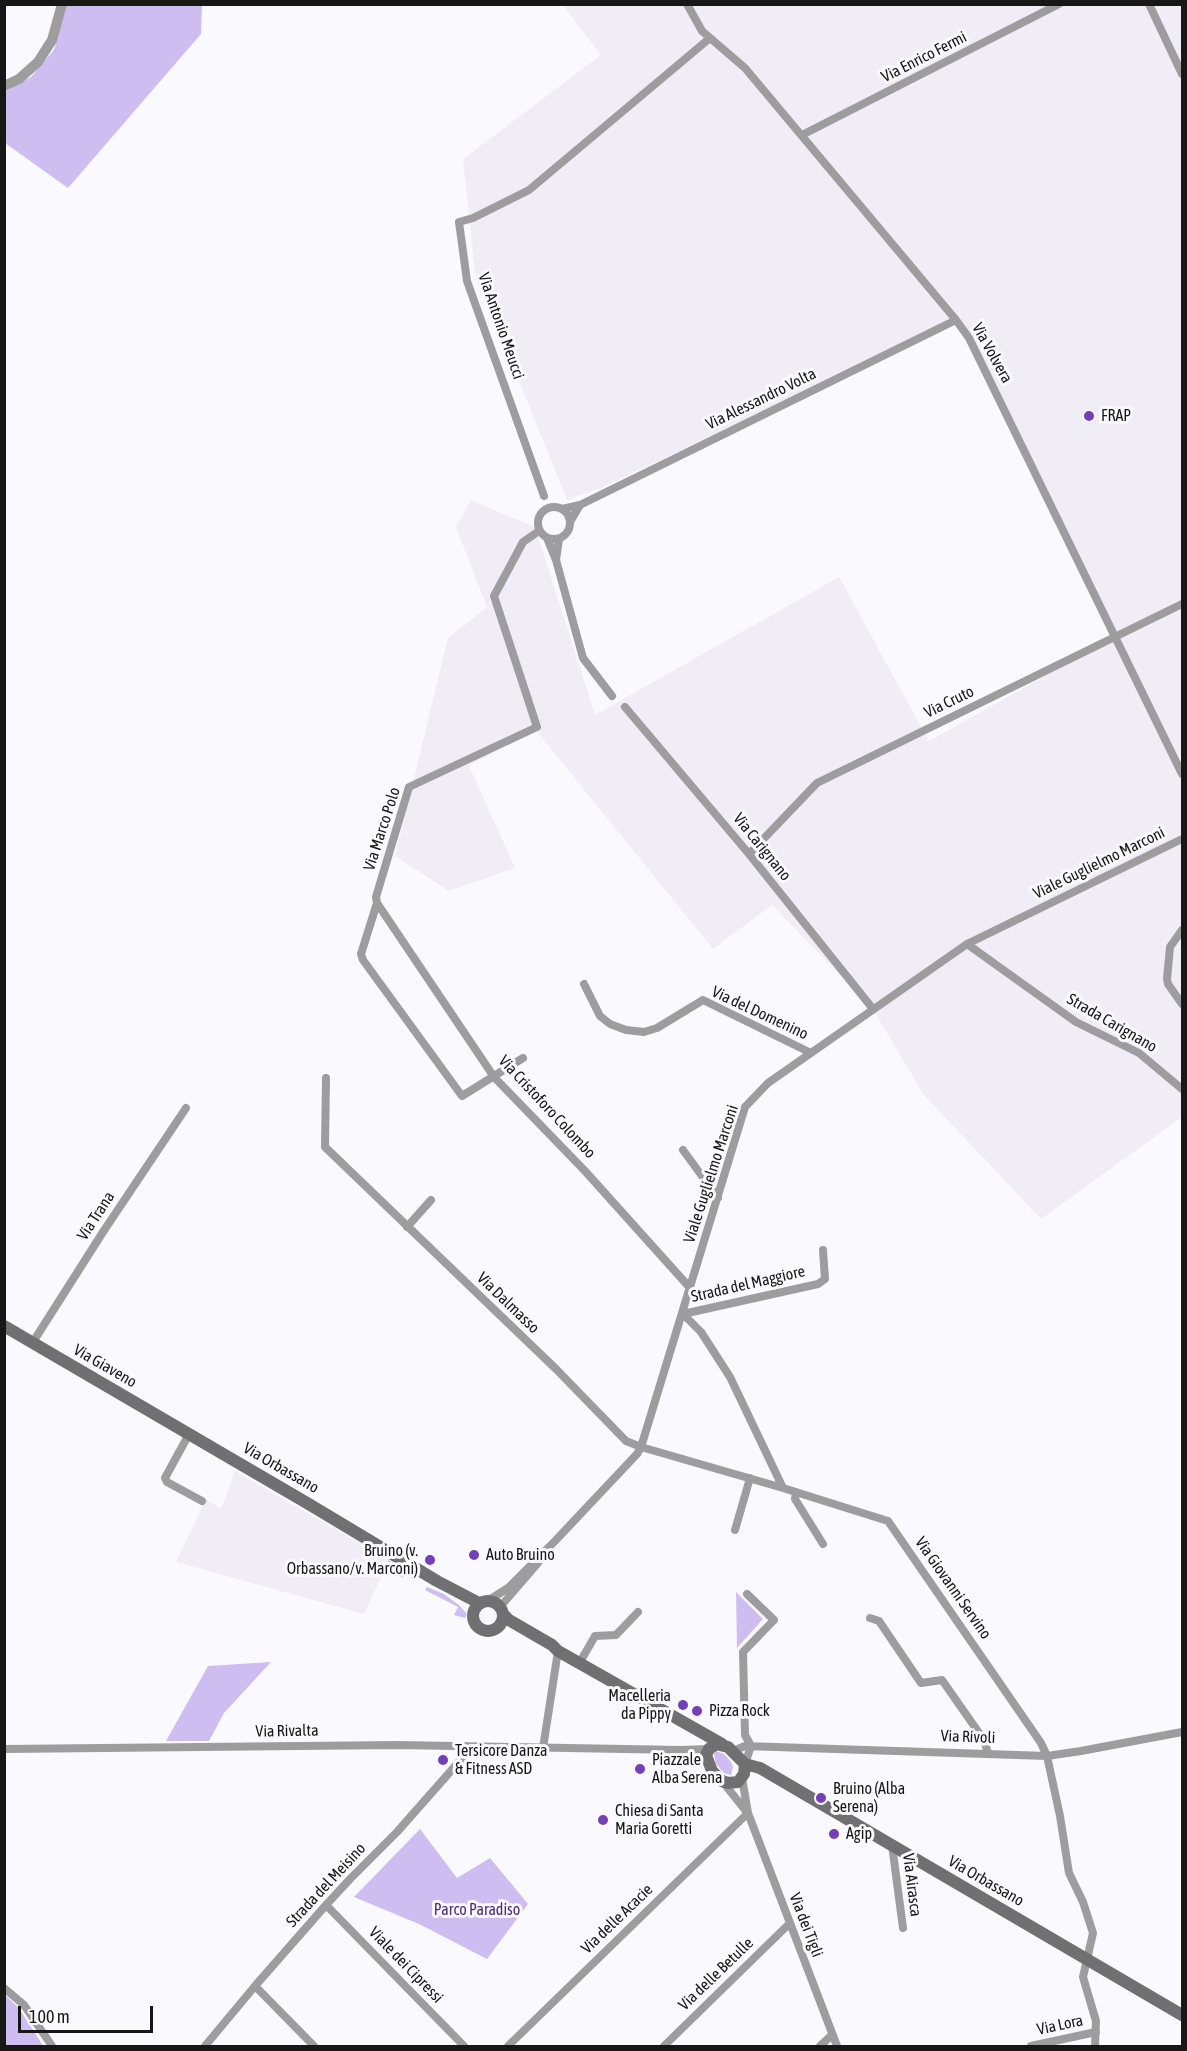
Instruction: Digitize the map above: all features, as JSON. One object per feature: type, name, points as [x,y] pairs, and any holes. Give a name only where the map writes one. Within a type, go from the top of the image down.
[{"type":"main road","name":"Via Giaveno","points":[[4,1326],[189,1434]]},
{"type":"main road","name":"Via Orbassano","points":[[189,1434],[437,1581],[480,1605],[502,1610],[558,1651]]},
{"type":"main road","name":"Via Orbassano","points":[[480,1605],[473,1620],[478,1628],[488,1631],[497,1628],[509,1629],[580,1662],[733,1751],[744,1772]]},
{"type":"main road","points":[[497,1628],[502,1621],[502,1610]]},
{"type":"main road","name":"Via Orbassano","points":[[676,1719],[702,1741],[712,1771],[722,1781],[733,1783],[744,1772]]},
{"type":"main road","points":[[708,1755],[716,1744],[722,1744]]},
{"type":"main road","name":"Via Orbassano","points":[[744,1772],[772,1776],[1182,2015]]},
{"type":"street","points":[[4,86],[18,79],[38,62],[52,40],[62,4]]},
{"type":"street","name":"Via Volvera","points":[[687,4],[697,24],[745,68],[969,338],[1182,774]]},
{"type":"street","name":"Via Enrico Fermi","points":[[802,135],[1059,4]]},
{"type":"street","points":[[1149,4],[1182,74]]},
{"type":"street","name":"Via Antonio Meucci","points":[[544,496],[467,281],[459,222],[473,218],[529,190],[710,38]]},
{"type":"street","name":"Via Alessandro Volta","points":[[558,508],[580,505],[956,320]]},
{"type":"street","points":[[544,496],[569,517],[570,522]]},
{"type":"street","points":[[544,496],[544,510],[537,521],[539,531],[547,538],[555,560],[583,658],[612,696]]},
{"type":"street","points":[[547,538],[559,539],[568,533],[570,522],[580,505]]},
{"type":"street","points":[[544,510],[558,508]]},
{"type":"street","name":"Via Marco Polo","points":[[523,1058],[462,1096],[363,960],[361,954],[409,787],[537,727],[494,596],[523,542],[539,531]]},
{"type":"street","points":[[555,560],[559,539]]},
{"type":"street","name":"Via Cruto","points":[[749,854],[817,783],[1182,604]]},
{"type":"street","name":"Via Carignano","points":[[626,707],[749,854],[873,1009]]},
{"type":"street","name":"Viale Guglielmo Marconi","points":[[480,1605],[508,1588],[555,1542],[641,1447],[746,1107],[768,1083],[967,944],[1182,839]]},
{"type":"street","name":"Via Cristoforo Colombo","points":[[377,903],[494,1077],[585,1171],[691,1288]]},
{"type":"street","points":[[1182,930],[1170,947],[1167,979],[1182,1004]]},
{"type":"street","name":"Strada Carignano","points":[[967,944],[1076,1022],[1139,1053],[1182,1089]]},
{"type":"street","name":"Via del Domenino","points":[[584,984],[600,1016],[610,1024],[626,1030],[644,1032],[657,1028],[703,1000],[811,1053]]},
{"type":"street","name":"Via Dalmasso","points":[[326,1078],[325,1147],[547,1361],[626,1441],[783,1488]]},
{"type":"street","name":"Via Trana","points":[[33,1342],[186,1108]]},
{"type":"street","points":[[683,1150],[718,1197]]},
{"type":"street","points":[[406,1227],[431,1200]]},
{"type":"street","name":"Strada del Maggiore","points":[[683,1314],[818,1284],[825,1279],[823,1250]]},
{"type":"street","points":[[683,1314],[701,1332],[730,1377],[783,1488]]},
{"type":"street","points":[[189,1434],[165,1478],[167,1482],[202,1501]]},
{"type":"street","points":[[735,1530],[750,1478]]},
{"type":"street","name":"Via Giovanni Servino","points":[[783,1488],[888,1521],[1029,1725],[1047,1756],[1069,1873],[1083,1902],[1093,1933],[1088,1959]]},
{"type":"street","points":[[796,1492],[795,1499],[823,1544]]},
{"type":"street","name":"Viale Guglielmo Marconi","points":[[502,1610],[555,1542]]},
{"type":"street","points":[[744,1772],[751,1746],[745,1735],[743,1652],[774,1620],[747,1594]]},
{"type":"street","points":[[580,1662],[595,1636],[616,1635],[638,1612]]},
{"type":"street","points":[[870,1618],[879,1621],[921,1683],[942,1680],[984,1740],[988,1752]]},
{"type":"street","points":[[543,1748],[558,1651]]},
{"type":"street","name":"Via Rivoli","points":[[733,1751],[741,1746],[751,1746],[988,1752],[1047,1756],[1182,1732]]},
{"type":"street","name":"Via Rivalta","points":[[4,1749],[398,1745],[681,1750],[708,1755]]},
{"type":"street","name":"Strada del Meisino","points":[[205,2046],[326,1905],[437,1789],[471,1747]]},
{"type":"street","name":"Via dei Tigli","points":[[744,1772],[748,1813],[837,2046]]},
{"type":"street","name":"Via dei Tigli","points":[[722,1781],[748,1813]]},
{"type":"street","name":"Via delle Acacie","points":[[508,2046],[748,1813]]},
{"type":"street","name":"Via Airasca","points":[[892,1845],[903,1928]]},
{"type":"street","name":"Viale dei Cipressi","points":[[326,1905],[464,2046]]},
{"type":"street","name":"Via delle Betulle","points":[[664,2046],[790,1923]]},
{"type":"street","name":"Via Lora","points":[[1088,1959],[1083,1977],[1096,2021],[1095,2046]]},
{"type":"street","points":[[255,1986],[314,2046]]},
{"type":"street","points":[[4,1988],[24,2005],[52,2046]]},
{"type":"street","name":"Via Lora","points":[[1031,2046],[1096,2032]]},
{"type":"street","points":[[820,2046],[832,2035]]},
{"type":"shaded area","points":[[563,5],[1182,5],[1182,1117],[1041,1219],[924,1095],[873,1009],[772,905],[713,949],[535,729],[469,766],[515,868],[449,891],[395,856],[448,638],[487,607],[456,527],[471,500],[535,527],[595,715],[839,577],[929,741],[1115,637],[956,320],[601,488],[567,500],[475,272],[463,159],[601,55]]},
{"type":"shaded area","points":[[235,1471],[389,1560],[364,1614],[176,1562],[206,1499],[221,1509]]},
{"type":"green space","points":[[66,5],[202,5],[201,34],[68,188],[5,143],[4,92],[31,77],[54,50]]},
{"type":"green space","points":[[389,1560],[405,1574],[403,1578],[385,1568]]},
{"type":"green space","points":[[427,1587],[444,1594],[459,1605],[467,1614],[465,1618],[454,1615],[458,1607],[425,1590]]},
{"type":"green space","points":[[736,1592],[763,1619],[737,1648]]},
{"type":"green space","points":[[271,1662],[224,1713],[209,1741],[166,1741],[208,1666]]},
{"type":"green space","points":[[716,1751],[724,1754],[731,1762],[733,1767],[731,1775],[724,1773],[716,1764],[714,1754]]},
{"type":"green space","name":"Parco Paradiso","points":[[420,1829],[457,1878],[490,1858],[528,1904],[487,1959],[419,1924],[354,1897]]},
{"type":"green space","points":[[4,1994],[19,2008],[43,2046],[5,2046]]},
{"type":"place","name":"FRAP","points":[[1089,416]]},
{"type":"place","name":"Auto Bruino","points":[[474,1555]]},
{"type":"place","name":"Bruino (v. Orbassano/v. Marconi)","points":[[430,1560]]},
{"type":"place","name":"Macelleria da Pippy","points":[[683,1705]]},
{"type":"place","name":"Pizza Rock","points":[[697,1711]]},
{"type":"place","name":"Tersicore Danza & Fitness ASD","points":[[443,1760]]},
{"type":"place","name":"Piazzale Alba Serena","points":[[640,1769]]},
{"type":"place","name":"Bruino (Alba Serena)","points":[[821,1798]]},
{"type":"place","name":"Chiesa di Santa Maria Goretti","points":[[603,1820]]},
{"type":"place","name":"Agip","points":[[834,1834]]}]
